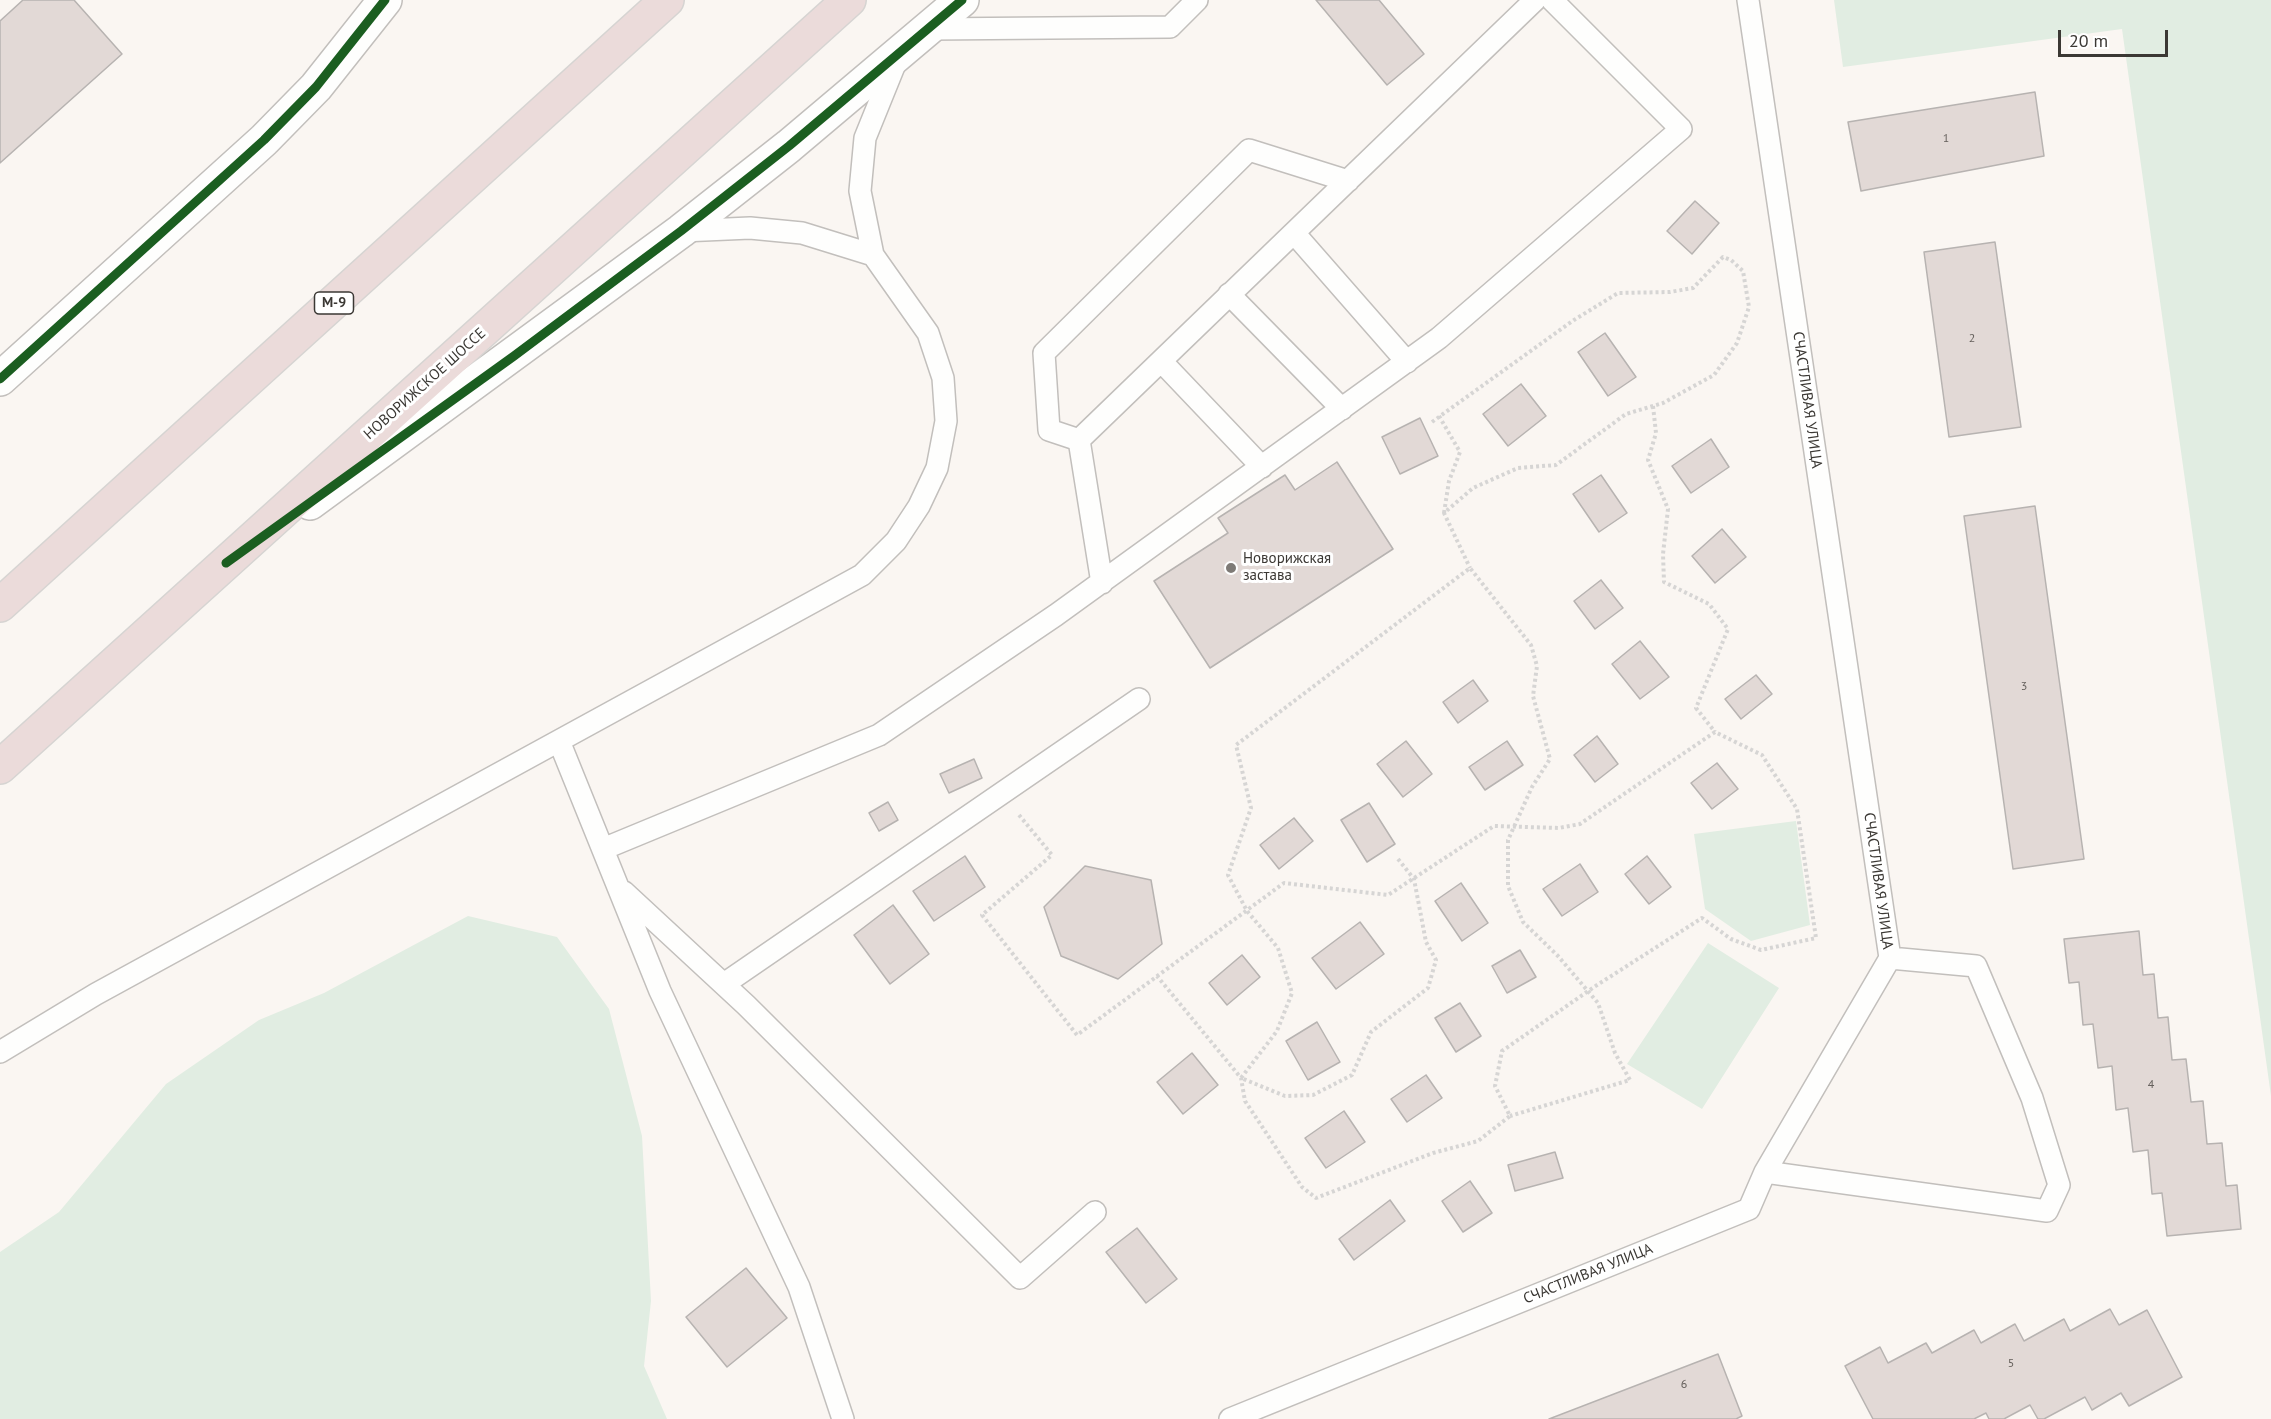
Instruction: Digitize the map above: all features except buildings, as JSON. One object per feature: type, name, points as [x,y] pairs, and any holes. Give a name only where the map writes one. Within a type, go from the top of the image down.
[{"type":"highway","name":"М-9","points":[[0,605],[667,0]]},
{"type":"highway","name":"НОВОРИЖСКОЕ ШОССЕ","points":[[0,767],[849,0]]},
{"type":"street","points":[[0,379],[264,140],[316,87],[385,0]]},
{"type":"street","points":[[226,563],[681,231],[898,56],[962,0]]},
{"type":"lane","points":[[930,29],[1170,27],[1197,0]]},
{"type":"lane","points":[[1078,440],[1535,0]]},
{"type":"lane","points":[[603,849],[879,735],[1102,583],[1439,339],[1682,129],[1552,0]]},
{"type":"lane","name":"СЧАСТЛИВАЯ УЛИЦА","points":[[1230,1419],[1749,1209],[1765,1172],[1890,958],[1748,0]]},
{"type":"lane","points":[[0,1052],[96,994],[862,575],[896,541],[937,468],[946,420],[944,378],[928,333],[873,255],[860,191],[866,138],[898,56]]},
{"type":"lane","points":[[1078,440],[1049,430],[1044,353],[1249,150],[1348,181]]},
{"type":"lane","points":[[681,231],[750,228],[802,233],[873,255]]},
{"type":"lane","points":[[1294,233],[1407,362]]},
{"type":"lane","points":[[1229,294],[1342,409]]},
{"type":"lane","points":[[1161,361],[1262,467]]},
{"type":"lane","points":[[1078,440],[1102,583]]},
{"type":"lane","points":[[724,984],[1139,699]]},
{"type":"lane","points":[[559,741],[660,991],[799,1287],[843,1419]]},
{"type":"lane","points":[[619,888],[724,984],[1020,1278],[1095,1212]]},
{"type":"lane","points":[[1765,1172],[2047,1211],[2059,1185],[2032,1098],[1977,966],[1890,958]]},
{"type":"path","points":[[1432,422],[1574,320],[1618,293],[1670,292],[1693,288],[1723,257],[1731,260],[1743,271],[1749,307],[1737,343],[1714,375],[1653,406],[1626,414],[1556,465],[1518,468],[1473,488],[1444,513]]},
{"type":"path","points":[[1510,1116],[1496,1086],[1502,1051],[1702,918],[1731,939],[1761,950],[1816,938],[1797,809],[1762,755],[1715,732],[1696,708],[1728,629],[1709,604],[1664,582],[1663,554],[1668,509],[1648,460],[1656,433],[1653,406]]},
{"type":"path","points":[[1439,416],[1460,452],[1449,481],[1444,513],[1470,568],[1531,645],[1537,666],[1533,696],[1550,759],[1532,787],[1508,840],[1508,886],[1523,922],[1598,1003],[1615,1053],[1630,1080],[1510,1116],[1478,1141],[1432,1153],[1316,1198],[1302,1187],[1245,1101],[1241,1078],[1277,1031],[1292,993],[1278,948],[1247,911],[1228,875],[1251,808],[1236,745],[1470,568]]},
{"type":"path","points":[[1002,793],[1052,855],[982,915],[1077,1035],[1284,883],[1388,895],[1494,826],[1558,828],[1580,824],[1715,732]]},
{"type":"path","points":[[1157,976],[1241,1078],[1285,1096],[1313,1095],[1352,1075],[1371,1032],[1428,988],[1436,960],[1426,942],[1414,879],[1398,858]]},
{"type":"shaded area","points":[[1834,0],[2271,0],[2271,1096],[2122,29],[1843,67]]},
{"type":"shaded area","points":[[1796,821],[1810,925],[1751,941],[1705,909],[1694,834]]},
{"type":"shaded area","points":[[468,916],[557,937],[609,1009],[642,1136],[651,1301],[644,1366],[667,1419],[0,1419],[0,1252],[59,1212],[166,1084],[259,1020],[324,993]]},
{"type":"shaded area","points":[[1708,943],[1779,988],[1702,1109],[1627,1064]]},
{"type":"cycle path","points":[[0,379],[264,140],[316,87],[385,0]]},
{"type":"cycle path","points":[[226,563],[514,356],[681,231],[789,146],[962,0]]},
{"type":"place","name":"Новорижская застава","points":[[1231,568]]}]
